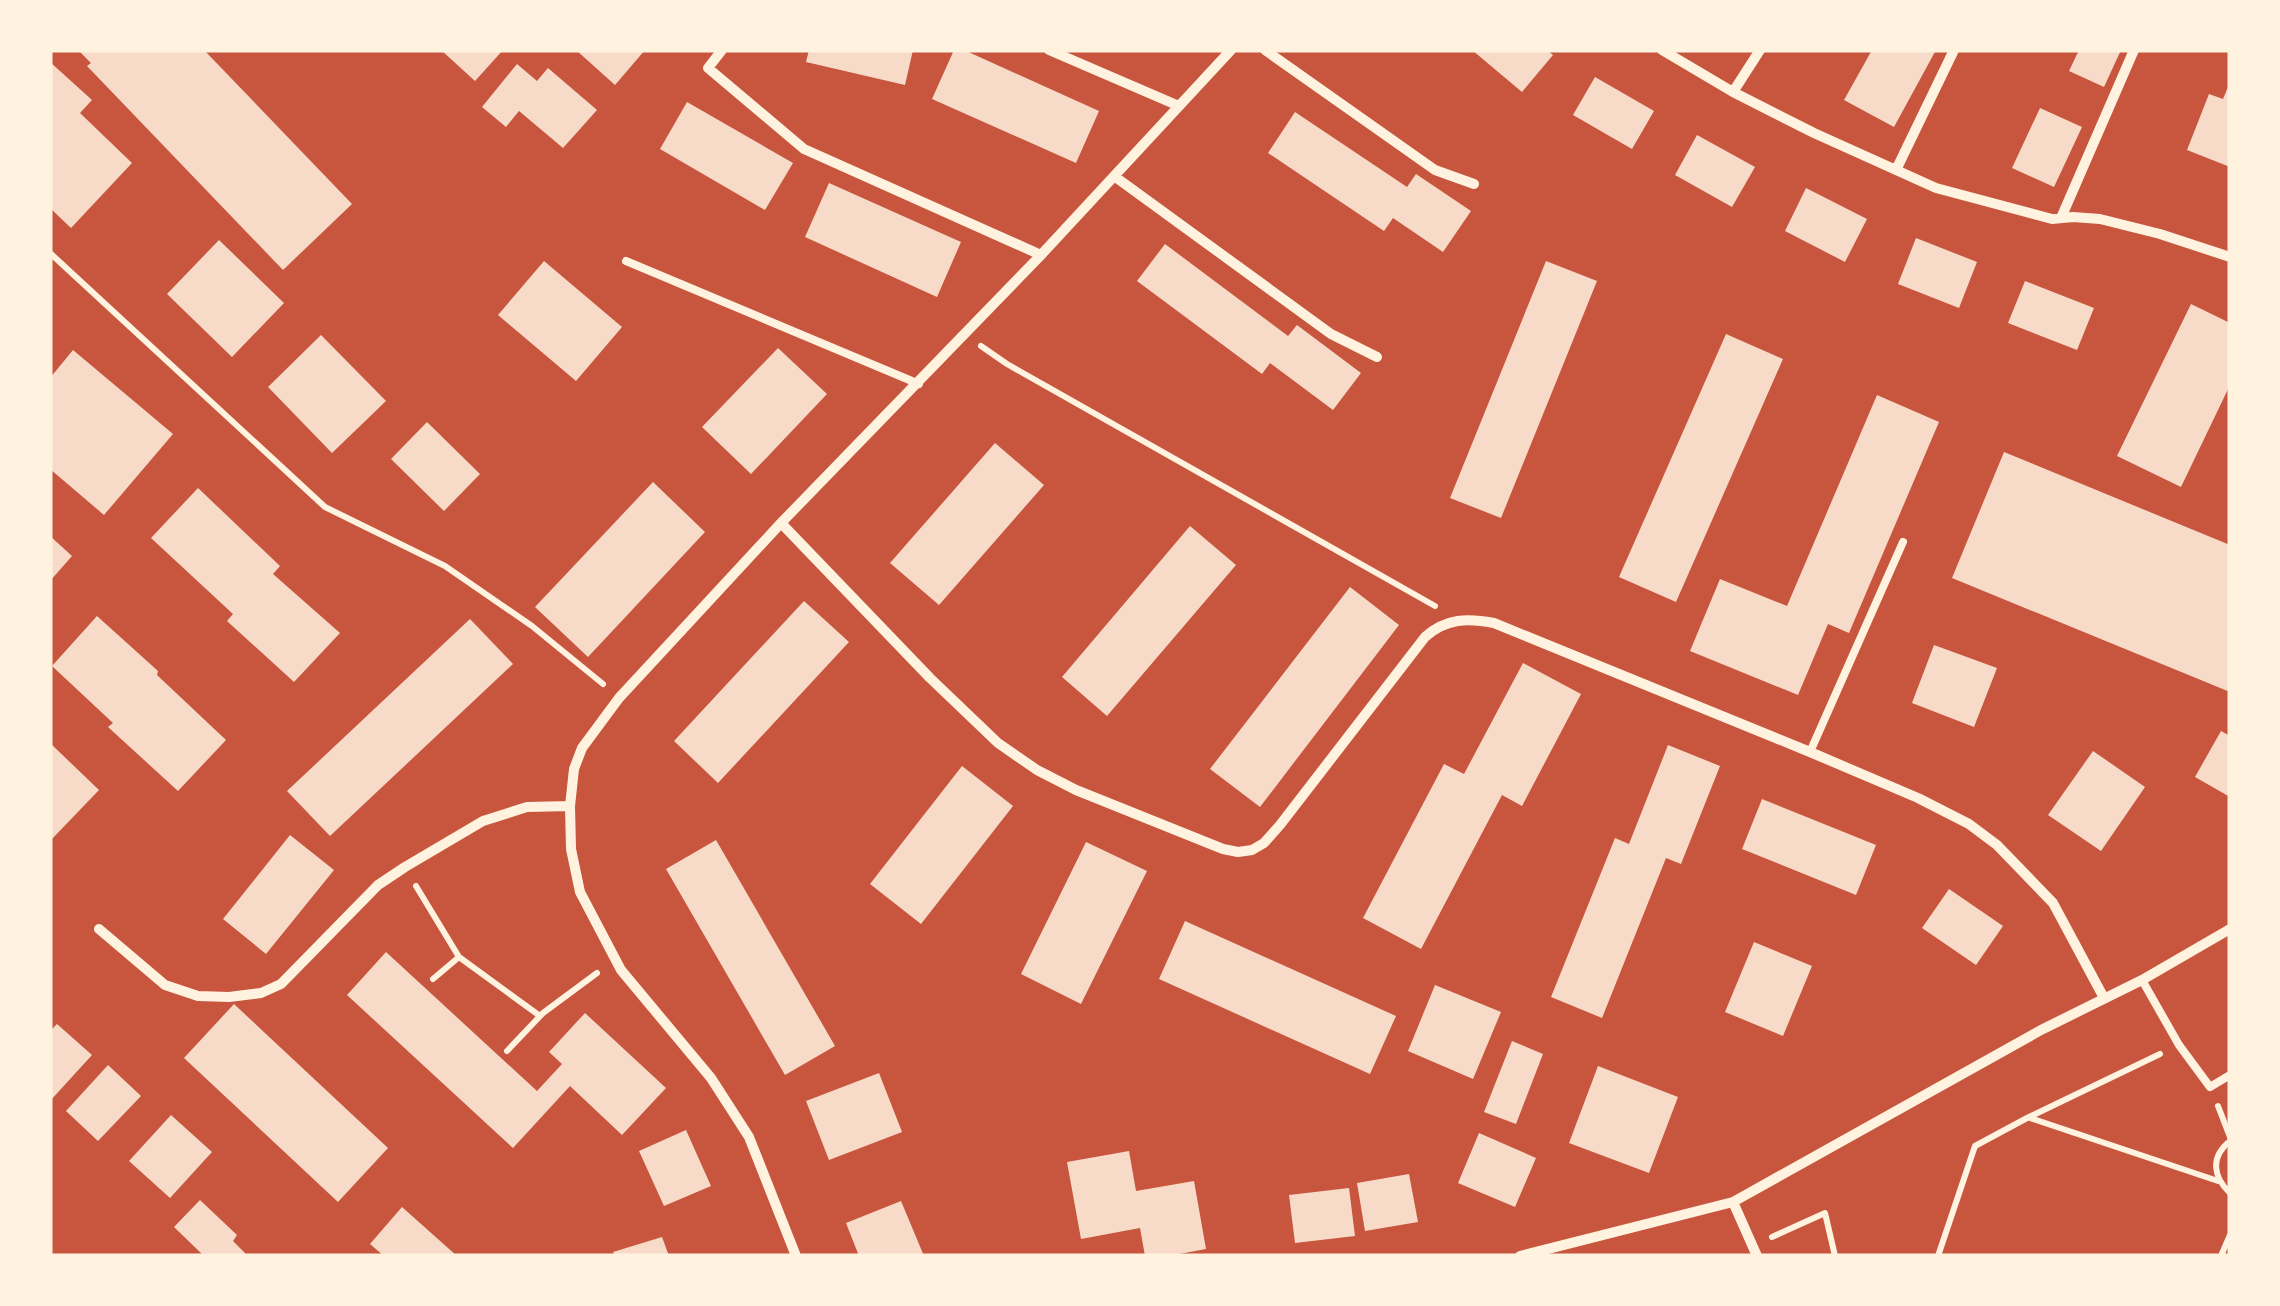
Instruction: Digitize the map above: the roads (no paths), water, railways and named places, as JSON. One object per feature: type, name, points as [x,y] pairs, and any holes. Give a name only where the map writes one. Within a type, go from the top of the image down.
[{"type":"street","points":[[722,50],[708,68],[804,149],[1041,256]]},
{"type":"street","points":[[1049,50],[1179,106]]},
{"type":"street","points":[[796,1256],[749,1138],[711,1078],[614,960],[580,892],[571,849],[574,769],[582,748],[619,698],[1041,256],[1231,50]]},
{"type":"street","points":[[1265,50],[1435,170],[1474,184]]},
{"type":"street","points":[[1662,50],[1814,133],[1936,188],[2052,219],[2100,219],[2230,257]]},
{"type":"street","points":[[1733,92],[1760,50]]},
{"type":"street","points":[[1896,170],[1954,50]]},
{"type":"street","points":[[2061,218],[2134,50]]},
{"type":"street","points":[[1114,176],[1330,334],[1377,357]]},
{"type":"street","points":[[781,524],[998,743],[1076,790],[1199,841],[1238,852],[1264,843],[1425,637],[1459,619],[1494,623],[1810,752],[1969,824],[1997,845],[2052,904],[2104,998]]},
{"type":"street","points":[[98,928],[165,985],[198,996],[261,994],[281,984],[378,885],[405,867],[483,822],[527,807],[570,806]]},
{"type":"street","points":[[1520,1256],[1734,1202],[2230,929]]},
{"type":"street","points":[[1734,1202],[1755,1251]]},
{"type":"lane","points":[[626,261],[919,384]]},
{"type":"lane","points":[[1810,752],[1903,542]]},
{"type":"lane","points":[[2142,980],[2180,1045],[2210,1086],[2230,1075]]}]
